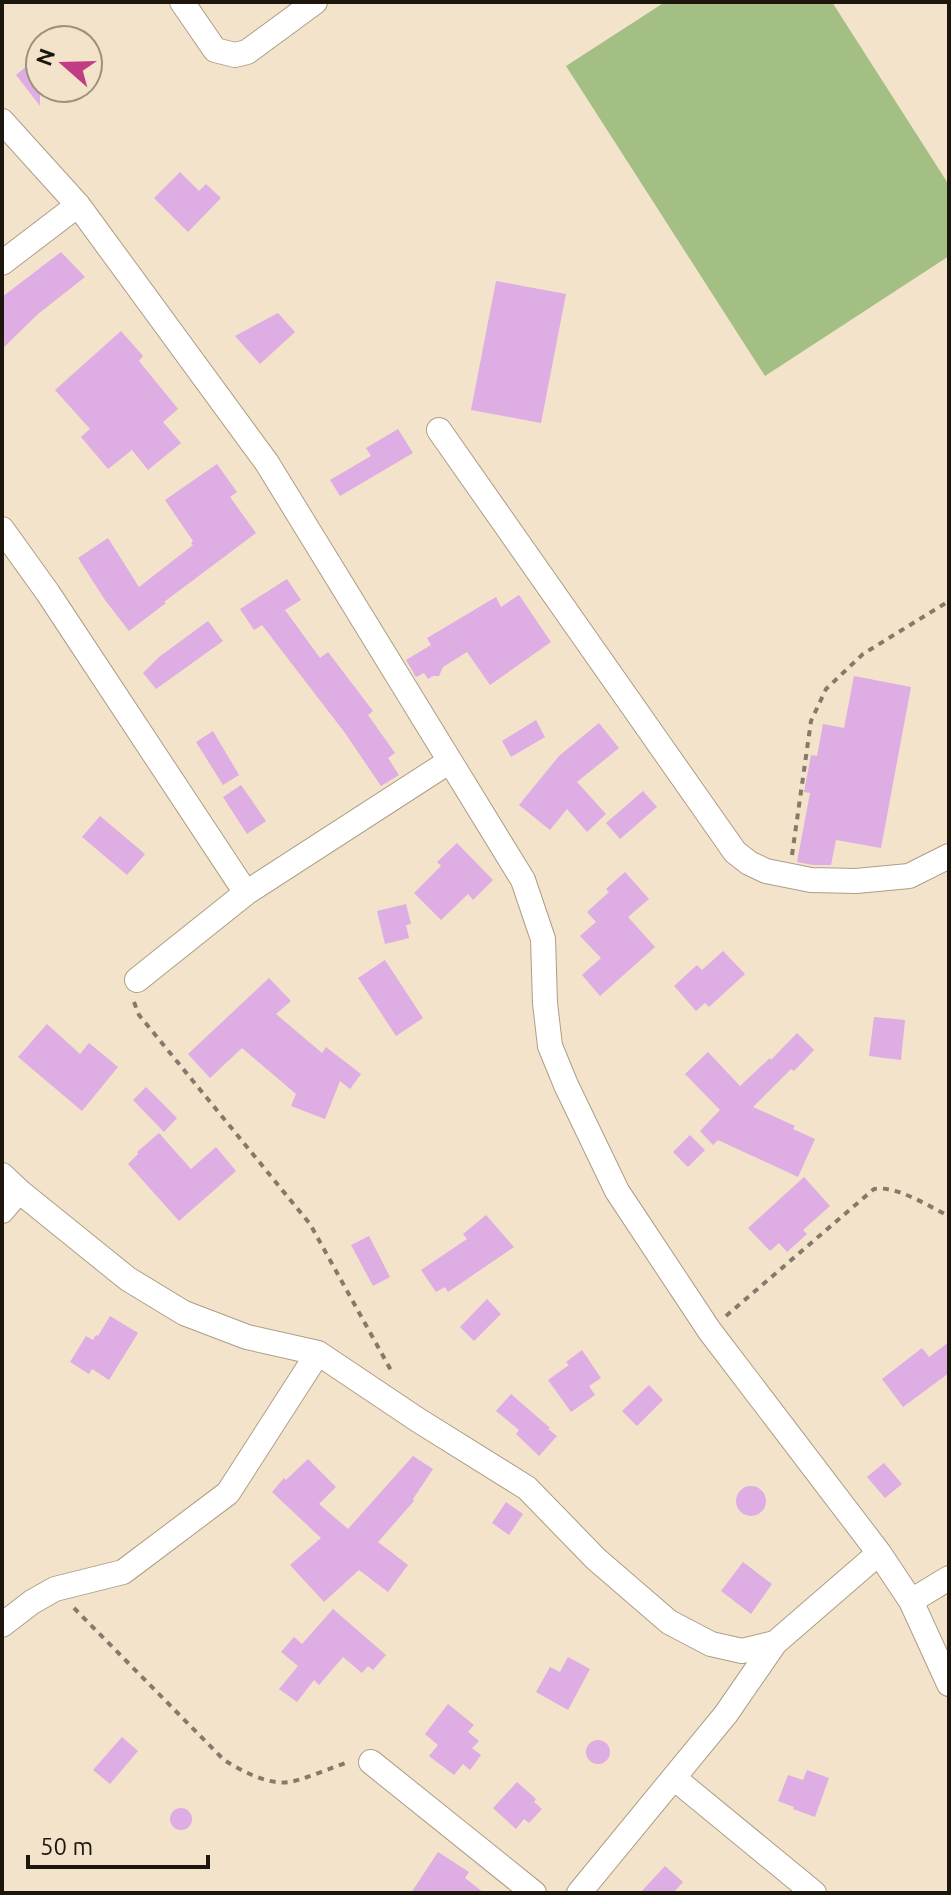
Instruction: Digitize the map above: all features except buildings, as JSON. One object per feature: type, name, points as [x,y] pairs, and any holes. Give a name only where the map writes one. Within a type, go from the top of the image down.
[{"type":"street","points":[[182,2],[215,50],[235,55],[247,52],[315,2]]},
{"type":"street","points":[[2,121],[78,205],[267,463],[523,880],[543,939],[550,1046],[617,1191],[709,1330],[879,1553],[911,1601],[949,1684]]},
{"type":"street","points":[[2,263],[78,205]]},
{"type":"street","points":[[439,430],[735,852],[766,871],[789,877],[856,881],[909,876],[949,856]]},
{"type":"street","points":[[2,529],[48,593],[246,893]]},
{"type":"street","points":[[137,980],[246,893],[450,761]]},
{"type":"street","points":[[2,1211],[11,1183],[128,1279],[184,1313],[247,1337],[318,1353],[527,1488],[596,1559],[669,1622],[711,1644],[742,1651],[775,1643]]},
{"type":"street","points":[[2,1625],[55,1589],[123,1572],[228,1493],[318,1353]]},
{"type":"street","points":[[579,1893],[726,1714],[775,1643],[879,1553]]},
{"type":"street","points":[[911,1601],[949,1578]]},
{"type":"street","points":[[371,1762],[534,1893]]},
{"type":"street","points":[[674,1778],[814,1893]]},
{"type":"path","points":[[789,877],[811,721],[826,689],[863,654],[949,601]]},
{"type":"path","points":[[137,980],[133,998],[139,1015],[310,1224],[395,1378]]},
{"type":"path","points":[[709,1330],[874,1189],[884,1187],[894,1190],[949,1216]]},
{"type":"path","points":[[55,1589],[224,1760],[240,1770],[274,1782],[289,1782],[352,1761],[371,1762]]},
{"type":"green space","points":[[665,2],[832,2],[949,185],[949,256],[765,376],[566,66]]}]
